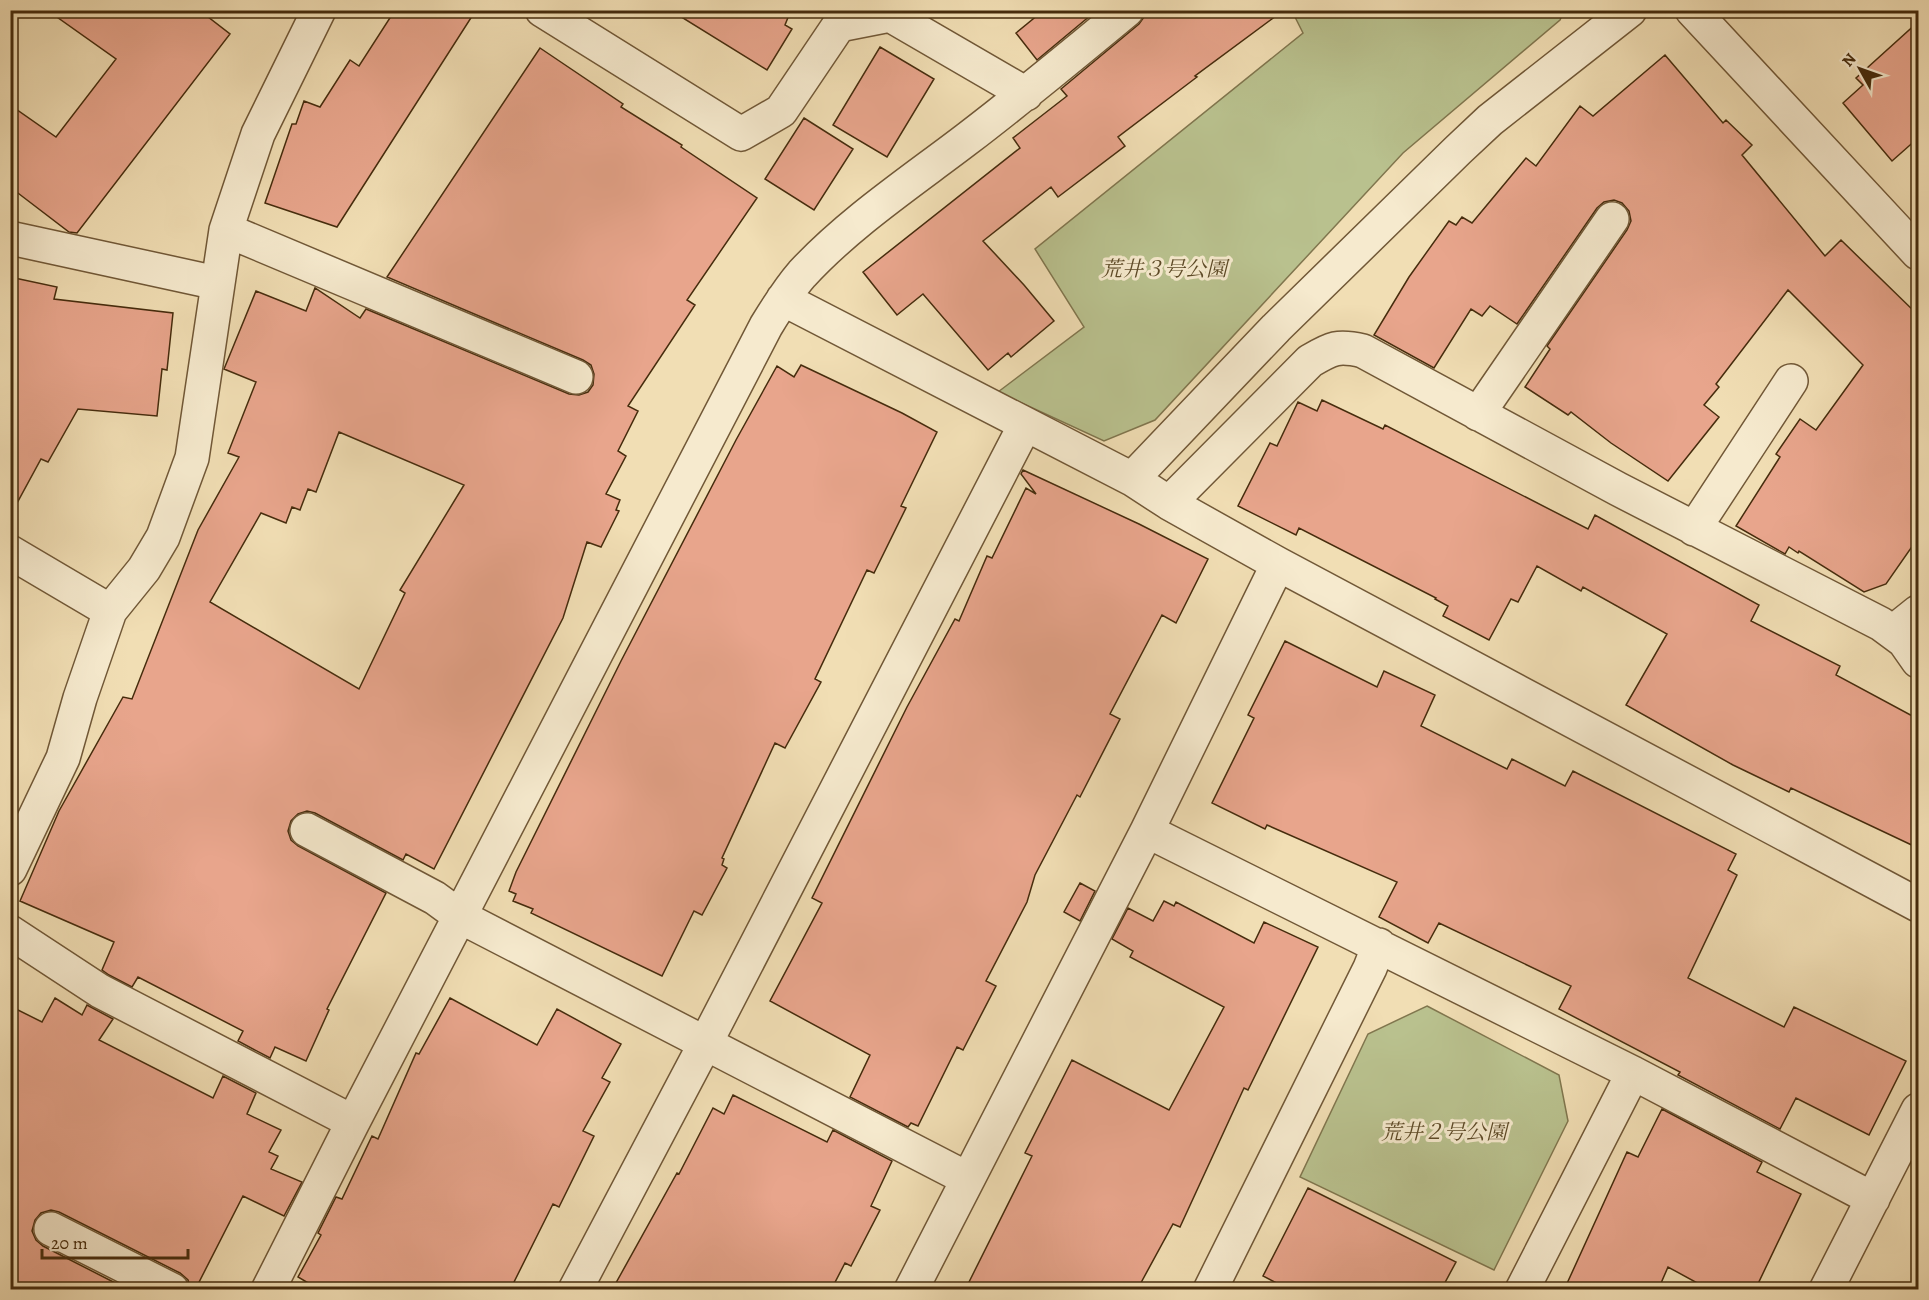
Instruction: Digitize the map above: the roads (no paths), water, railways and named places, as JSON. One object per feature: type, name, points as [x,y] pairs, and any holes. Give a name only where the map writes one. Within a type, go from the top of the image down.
[{"type":"street","points":[[10,869],[63,758],[80,698],[110,611],[144,569],[163,537],[192,458],[226,230],[258,134],[319,10]]},
{"type":"street","points":[[542,10],[741,134],[781,111],[839,24],[890,15],[1026,94]]},
{"type":"street","points":[[268,1290],[760,337],[783,299],[800,276],[822,253],[1026,94],[1127,10]]},
{"type":"street","points":[[1132,479],[1276,328],[1458,150],[1490,120],[1630,10]]},
{"type":"street","points":[[1692,10],[1918,253]]},
{"type":"street","points":[[1478,414],[1612,219]]},
{"type":"street","points":[[226,230],[576,376]]},
{"type":"street","points":[[10,238],[217,283]]},
{"type":"street","points":[[783,299],[1132,479],[1169,503],[1278,564],[1918,905]]},
{"type":"street","points":[[1169,503],[1310,361],[1323,353],[1344,347],[1363,351],[1694,529],[1799,581],[1893,632],[1904,641],[1918,661]]},
{"type":"street","points":[[1694,529],[1791,381]]},
{"type":"street","points":[[575,1290],[1025,425]]},
{"type":"street","points":[[10,552],[110,611]]},
{"type":"street","points":[[911,1290],[1147,831],[1278,564]]},
{"type":"street","points":[[1893,632],[1918,612]]},
{"type":"street","points":[[307,830],[435,898],[461,917],[968,1179]]},
{"type":"street","points":[[1147,831],[1633,1073],[1873,1199]]},
{"type":"street","points":[[10,932],[100,991],[353,1122]]},
{"type":"street","points":[[1210,1290],[1370,968],[1379,945]]},
{"type":"street","points":[[1522,1290],[1633,1073]]},
{"type":"street","points":[[1826,1290],[1918,1110]]},
{"type":"street","points":[[51,1229],[172,1290]]},
{"type":"park label","name":"荒井３号公園","points":[[1164,269]]},
{"type":"park label","name":"荒井２号公園","points":[[1444,1132]]}]
